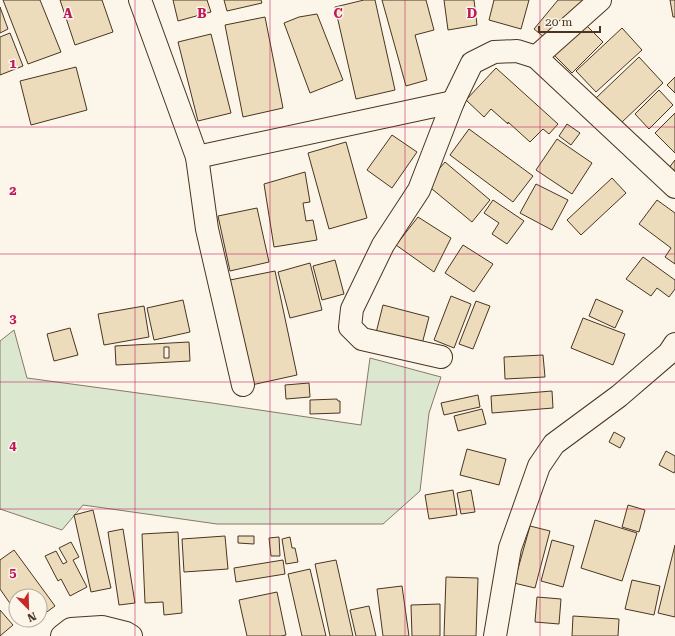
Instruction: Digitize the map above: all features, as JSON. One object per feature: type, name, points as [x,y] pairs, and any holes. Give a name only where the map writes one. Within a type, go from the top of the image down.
[{"type":"street","points":[[140,0],[197,157],[207,229],[243,385]]},
{"type":"street","points":[[536,57],[600,0]]},
{"type":"street","points":[[441,357],[362,339],[350,327],[352,309],[383,245],[419,190],[453,102],[472,63],[494,52],[517,51],[536,57],[675,187]]},
{"type":"street","points":[[197,157],[453,102]]},
{"type":"street","points":[[495,636],[510,548],[539,466],[554,444],[619,396],[669,353],[675,344]]},
{"type":"street","points":[[62,636],[72,629],[102,626],[126,633],[131,636]]},
{"type":"green space","points":[[14,330],[27,378],[361,425],[370,358],[441,377],[429,413],[420,491],[383,524],[217,524],[83,505],[62,530],[0,509],[0,341]]},
{"type":"building","points":[[3,0],[40,0],[61,52],[28,64]]},
{"type":"building","points":[[60,0],[102,0],[113,32],[75,45]]},
{"type":"building","points":[[173,0],[207,0],[211,12],[178,21]]},
{"type":"building","points":[[224,0],[261,0],[262,3],[227,11]]},
{"type":"building","points":[[364,0],[375,0],[395,90],[356,99],[335,7]]},
{"type":"building","points":[[382,0],[426,0],[434,30],[415,35],[427,80],[406,86]]},
{"type":"building","points":[[444,0],[474,0],[477,25],[448,30]]},
{"type":"building","points":[[494,0],[529,0],[521,29],[489,20]]},
{"type":"building","points":[[558,0],[585,0],[550,42],[534,29]]},
{"type":"building","points":[[670,0],[675,0],[675,17],[673,17]]},
{"type":"building","points":[[0,7],[8,29],[0,33]]},
{"type":"building","points":[[317,14],[343,80],[310,93],[284,23],[299,17]]},
{"type":"building","points":[[265,17],[283,108],[243,117],[225,25]]},
{"type":"building","points":[[583,22],[603,42],[572,73],[552,53]]},
{"type":"building","points":[[622,28],[642,50],[596,92],[576,71]]},
{"type":"building","points":[[10,33],[23,66],[0,75],[0,37]]},
{"type":"building","points":[[211,34],[231,113],[198,121],[178,42]]},
{"type":"building","points":[[639,57],[663,83],[621,123],[596,98]]},
{"type":"building","points":[[76,67],[87,110],[31,125],[20,81]]},
{"type":"building","points":[[496,68],[558,124],[549,134],[543,129],[530,142],[491,109],[484,117],[466,100]]},
{"type":"building","points":[[675,77],[675,93],[667,85]]},
{"type":"building","points":[[659,90],[673,105],[649,129],[635,114]]},
{"type":"building","points":[[675,113],[675,153],[655,133]]},
{"type":"building","points":[[567,124],[580,133],[571,145],[559,136]]},
{"type":"building","points":[[469,129],[533,176],[513,202],[450,155]]},
{"type":"building","points":[[392,135],[417,152],[392,188],[367,170]]},
{"type":"building","points":[[557,139],[592,163],[572,194],[536,170]]},
{"type":"building","points":[[346,142],[367,218],[329,229],[308,153]]},
{"type":"building","points":[[675,160],[675,181],[665,173]]},
{"type":"building","points":[[445,162],[490,200],[472,222],[426,184]]},
{"type":"building","points":[[305,172],[310,202],[303,203],[306,221],[313,220],[317,240],[274,247],[264,184]]},
{"type":"building","points":[[612,178],[626,193],[581,235],[567,220]]},
{"type":"building","points":[[536,184],[568,200],[552,230],[520,213]]},
{"type":"building","points":[[493,200],[524,221],[507,244],[492,234],[499,223],[484,213]]},
{"type":"building","points":[[657,200],[675,213],[675,264],[665,257],[671,248],[639,224]]},
{"type":"building","points":[[257,208],[269,262],[230,271],[218,216]]},
{"type":"building","points":[[418,217],[451,238],[434,272],[396,245]]},
{"type":"building","points":[[463,245],[493,264],[474,292],[445,273]]},
{"type":"building","points":[[643,257],[675,280],[675,289],[669,297],[657,288],[651,296],[626,279]]},
{"type":"building","points":[[335,260],[344,294],[322,300],[313,266]]},
{"type":"building","points":[[310,263],[322,310],[290,318],[278,272]]},
{"type":"building","points":[[275,271],[297,375],[247,386],[225,281]]},
{"type":"building","points":[[451,296],[471,304],[454,348],[434,340]]},
{"type":"building","points":[[596,299],[623,311],[615,328],[589,316]]},
{"type":"building","points":[[183,300],[190,332],[154,340],[147,308]]},
{"type":"building","points":[[476,301],[490,306],[473,349],[459,344]]},
{"type":"building","points":[[383,305],[429,317],[421,348],[375,337]]},
{"type":"building","points":[[144,306],[149,337],[104,345],[98,314]]},
{"type":"building","points":[[583,318],[625,334],[613,365],[571,348]]},
{"type":"building","points":[[70,328],[78,355],[54,361],[47,334]]},
{"type":"building","points":[[189,342],[190,361],[116,365],[115,346]],"holes":[[[164,347],[169,347],[169,358],[164,358]]]},
{"type":"building","points":[[543,355],[545,377],[505,379],[504,357]]},
{"type":"building","points":[[309,383],[310,397],[286,399],[285,385]]},
{"type":"building","points":[[552,391],[553,408],[492,413],[491,396]]},
{"type":"building","points":[[478,395],[480,407],[444,415],[441,403]]},
{"type":"building","points":[[337,399],[340,401],[340,413],[310,414],[310,400]]},
{"type":"building","points":[[482,409],[486,424],[458,431],[454,416]]},
{"type":"building","points":[[614,432],[625,438],[620,448],[609,442]]},
{"type":"building","points":[[467,449],[506,459],[499,485],[460,475]]},
{"type":"building","points":[[666,451],[675,456],[674,473],[659,465]]},
{"type":"building","points":[[453,490],[457,515],[429,519],[425,495]]},
{"type":"building","points":[[471,490],[475,512],[461,514],[457,493]]},
{"type":"building","points":[[628,505],[645,510],[639,532],[622,527]]},
{"type":"building","points":[[93,510],[111,588],[91,592],[74,515]]},
{"type":"building","points":[[595,520],[637,533],[622,581],[581,568]]},
{"type":"building","points":[[530,526],[550,531],[535,588],[514,583]]},
{"type":"building","points":[[123,529],[135,603],[119,605],[108,532]]},
{"type":"building","points":[[178,532],[182,613],[164,615],[163,602],[145,603],[142,534]]},
{"type":"building","points":[[225,536],[228,569],[184,572],[182,539]]},
{"type":"building","points":[[238,536],[254,536],[254,544],[238,543]]},
{"type":"building","points":[[279,537],[280,556],[271,556],[269,538]]},
{"type":"building","points":[[290,537],[292,548],[295,548],[298,562],[286,564],[282,539]]},
{"type":"building","points":[[552,540],[574,546],[563,587],[541,581]]},
{"type":"building","points":[[71,542],[79,557],[73,560],[87,587],[70,596],[61,579],[58,581],[45,556],[56,551],[63,564],[67,562],[59,548]]},
{"type":"building","points":[[675,545],[675,617],[658,613]]},
{"type":"building","points":[[14,550],[42,588],[8,588],[8,600],[0,589],[0,560]]},
{"type":"building","points":[[283,560],[285,574],[236,582],[234,568]]},
{"type":"building","points":[[336,560],[353,636],[330,636],[315,564]]},
{"type":"building","points":[[310,569],[326,636],[302,636],[288,574]]},
{"type":"building","points":[[446,577],[478,578],[476,636],[444,636]]},
{"type":"building","points":[[632,580],[660,586],[654,615],[625,609]]},
{"type":"building","points":[[402,586],[409,636],[383,636],[377,589]]},
{"type":"building","points":[[277,592],[286,635],[247,636],[239,600]]},
{"type":"building","points":[[48,596],[55,606],[48,611]]},
{"type":"building","points":[[537,597],[561,599],[559,624],[535,622]]},
{"type":"building","points":[[440,604],[440,636],[412,636],[411,605]]},
{"type":"building","points":[[369,606],[376,636],[356,636],[350,610]]},
{"type":"building","points":[[0,610],[8,619],[8,628],[9,628],[0,636]]},
{"type":"building","points":[[573,616],[619,619],[618,636],[572,636]]}]
